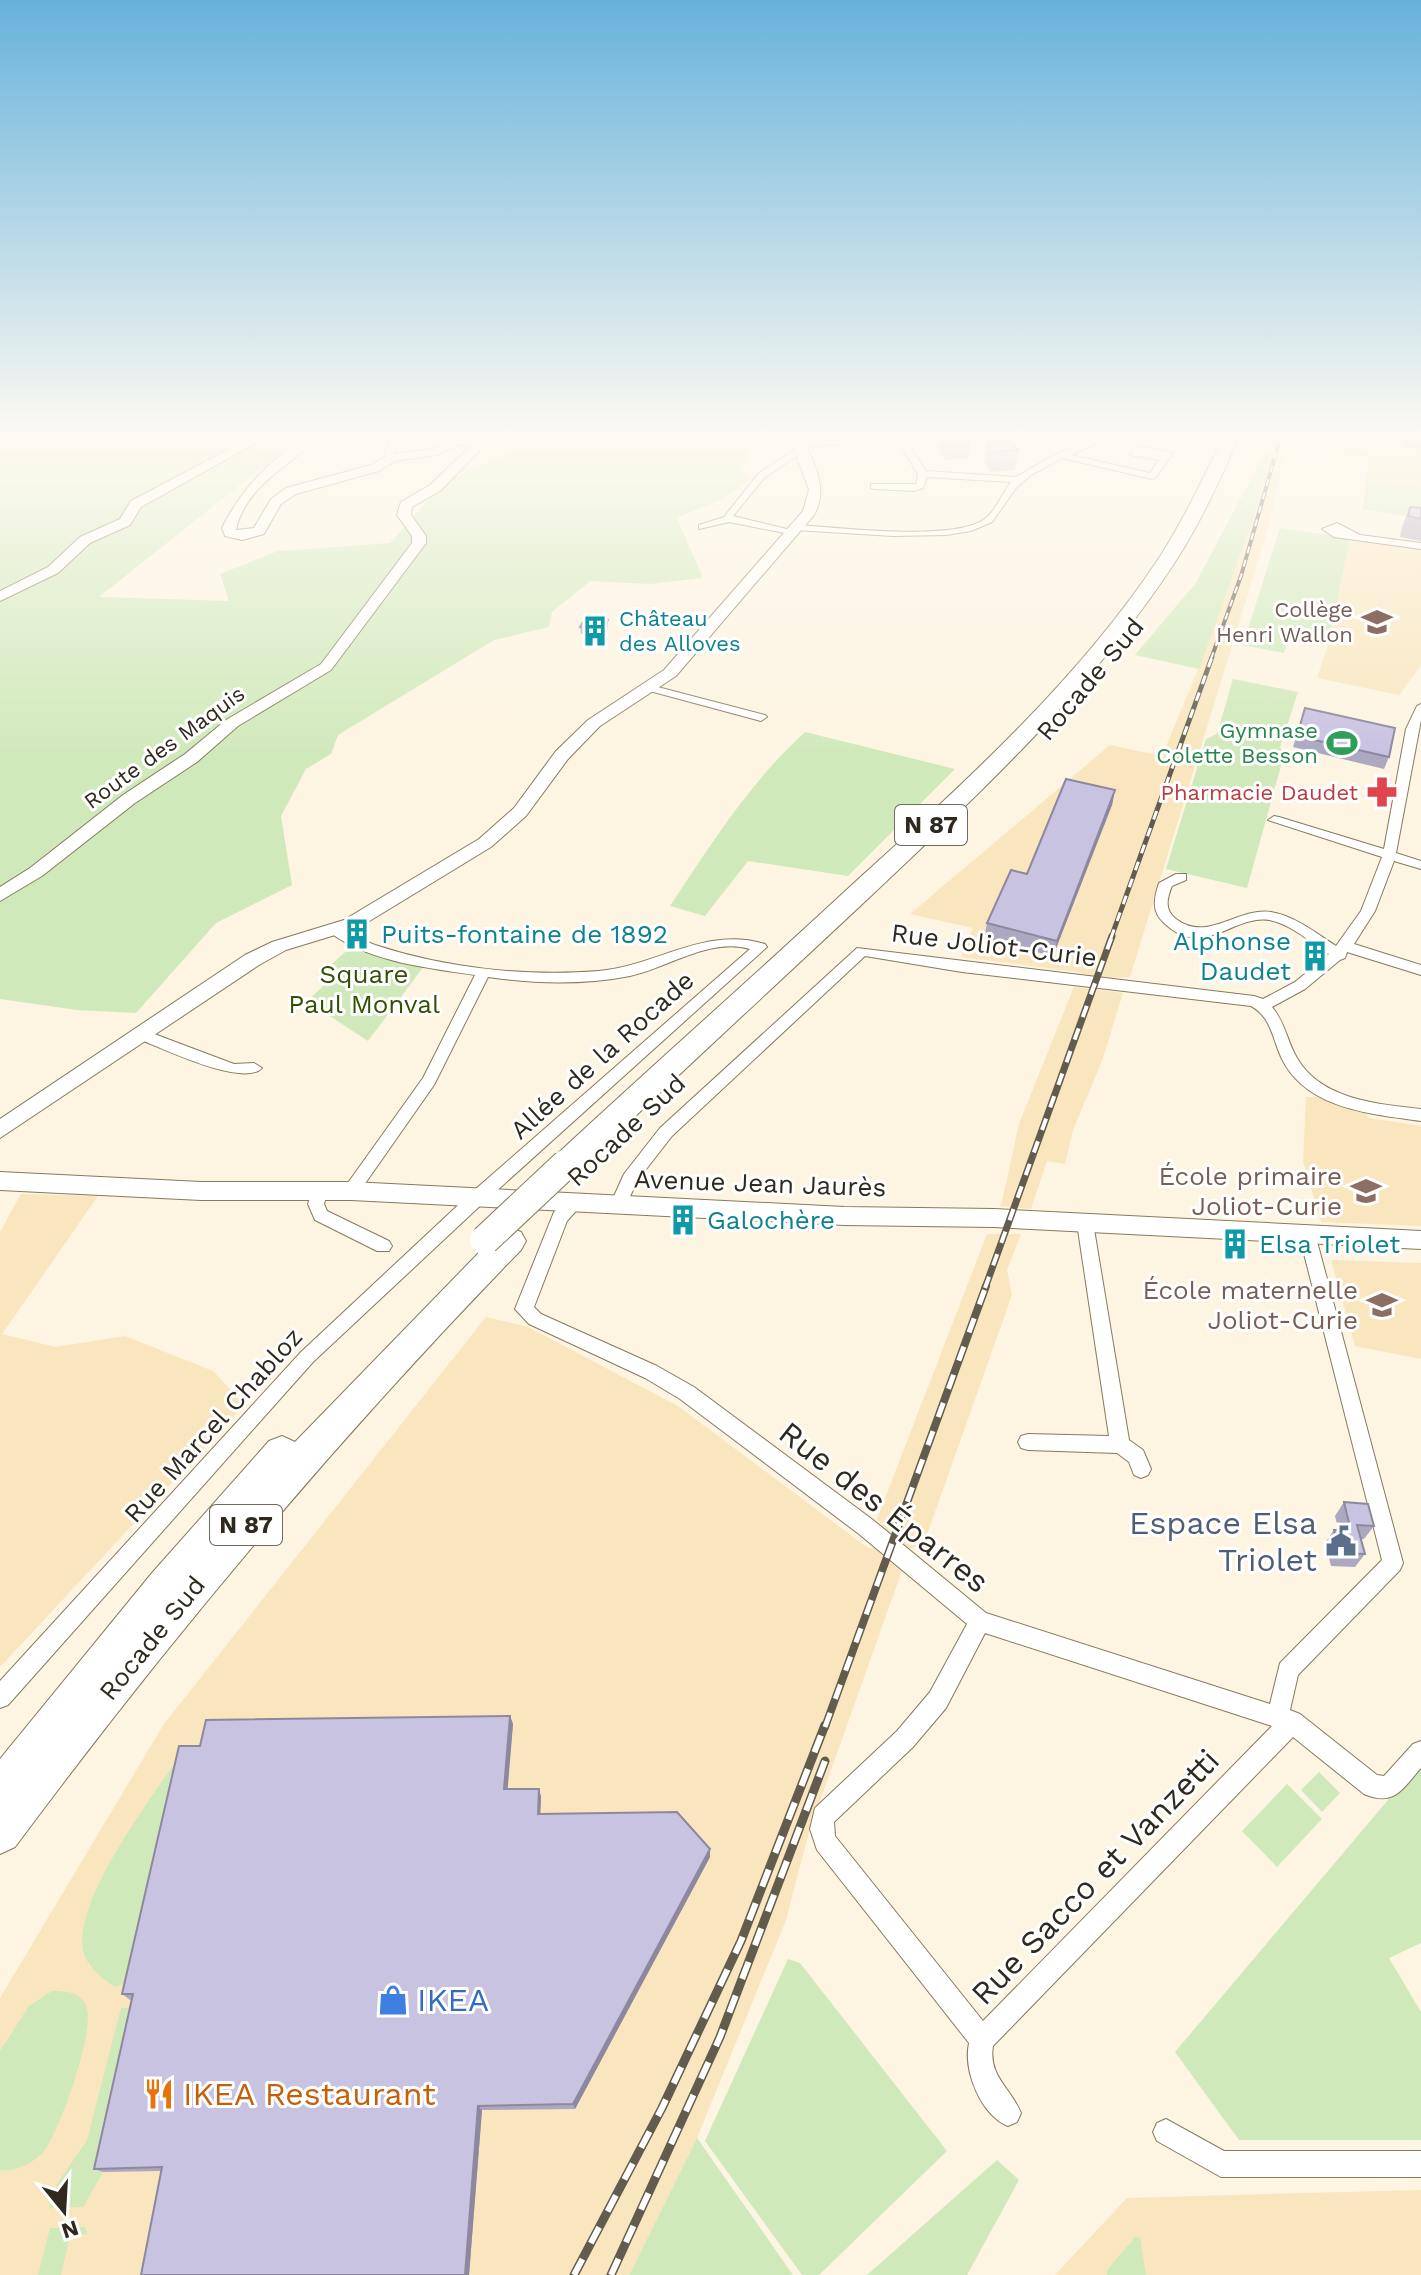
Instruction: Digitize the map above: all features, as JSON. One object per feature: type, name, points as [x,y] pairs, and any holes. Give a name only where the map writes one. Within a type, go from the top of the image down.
[{"type":"highway","name":"Rocade Sud","points":[[3,1807],[226,1514],[391,1335],[498,1241],[916,840],[1048,708],[1119,625],[1179,541]]},
{"type":"highway","name":"Rocade Sud","points":[[577,1164],[920,858],[1066,710],[1137,625],[1195,541]]},
{"type":"highway","name":"Rocade Sud","points":[[3,1807],[251,1519],[498,1241]]},
{"type":"main road","points":[[0,597],[53,570],[85,541]]},
{"type":"main road","name":"Route des Maquis","points":[[0,895],[36,872],[129,799],[191,758],[232,723],[313,676],[336,657],[419,541]]},
{"type":"main road","points":[[0,1130],[267,952],[289,942],[337,931],[485,843],[520,812],[562,755],[594,723],[670,673],[784,541]]},
{"type":"main road","name":"Avenue Jean Jaurès","points":[[0,1181],[201,1191],[351,1191],[844,1216],[994,1218],[1421,1240]]},
{"type":"street","points":[[1390,541],[1421,546]]},
{"type":"street","points":[[650,688],[761,717]]},
{"type":"street","points":[[1421,708],[1407,756],[1389,855],[1368,917],[1343,951],[1311,981],[1264,1005],[1273,1013],[1290,1059],[1311,1084],[1348,1102],[1421,1115]]},
{"type":"street","points":[[1407,756],[1421,759]]},
{"type":"street","points":[[1274,820],[1421,865]]},
{"type":"street","points":[[1181,877],[1166,883],[1159,901],[1173,923],[1197,932],[1210,932],[1248,919],[1271,916],[1343,951],[1421,970]]},
{"type":"street","points":[[337,931],[379,951],[483,973],[429,1081],[351,1191]]},
{"type":"street","name":"Allée de la Rocade","points":[[476,1199],[760,947],[743,942],[709,946],[633,971],[597,976],[533,977],[483,973]]},
{"type":"street","name":"Rue Joliot-Curie","points":[[618,1205],[630,1178],[666,1132],[862,951],[962,967],[1236,998],[1264,1005]]},
{"type":"street","points":[[141,1034],[233,1069],[254,1068]]},
{"type":"street","points":[[320,1190],[316,1204],[321,1215],[383,1246]]},
{"type":"street","name":"Rue Marcel Chabloz","points":[[0,1697],[307,1357],[476,1199]]},
{"type":"street","name":"Rue des Éparres","points":[[575,1203],[560,1217],[524,1309],[535,1319],[651,1372],[687,1393],[866,1527],[980,1621],[1285,1720],[1372,1786],[1388,1788],[1421,1752]]},
{"type":"street","points":[[1085,1223],[1120,1445]]},
{"type":"street","points":[[1285,1720],[1288,1670],[1393,1563],[1307,1234]]},
{"type":"street","points":[[1028,1442],[1120,1445],[1136,1456],[1141,1469]]},
{"type":"street","name":"Rue Sacco et Vanzetti","points":[[980,1621],[938,1700],[905,1739],[823,1816],[821,1829],[825,1842],[982,2040],[1285,1720]]},
{"type":"street","points":[[982,2040],[977,2058],[979,2073],[1008,2113]]},
{"type":"street","points":[[1166,2132],[1221,2164],[1421,2164]]},
{"type":"shaded area","points":[[1245,541],[1264,541],[1130,977],[1093,978],[1077,972],[961,957],[973,928],[910,914],[1110,745],[1162,756]]},
{"type":"shaded area","name":"Collège Henri Wallon","points":[[1349,541],[1421,549],[1421,665],[1399,695],[1317,678],[1328,645]]},
{"type":"shaded area","points":[[1074,987],[1123,993],[1102,1061],[1073,1130],[1065,1164],[1047,1161],[1031,1209],[1001,1206],[1019,1124]]},
{"type":"shaded area","name":"École primaire Joliot-Curie","points":[[1306,1097],[1319,1097],[1365,1113],[1369,1118],[1421,1126],[1421,1226],[1321,1222],[1303,1161]]},
{"type":"shaded area","points":[[21,1194],[98,1196],[2,1334],[55,1347],[125,1336],[213,1371],[244,1405],[0,1667],[0,1232]]},
{"type":"shaded area","points":[[987,1234],[1021,1234],[1007,1270],[1012,1295],[924,1543],[910,1549],[889,1534],[877,1519]]},
{"type":"shaded area","name":"École maternelle Joliot-Curie","points":[[1331,1260],[1421,1263],[1421,1359],[1355,1346]]},
{"type":"shaded area","points":[[486,1317],[528,1327],[678,1406],[868,1548],[885,1548],[904,1565],[809,1832],[786,1920],[697,2138],[629,2275],[0,2275],[0,1998],[164,1724]]},
{"type":"shaded area","points":[[1421,2190],[1421,2275],[1055,2275],[1127,2198]]},
{"type":"green space","points":[[0,541],[169,541],[99,597],[229,601],[220,574],[278,551],[392,541],[687,541],[703,578],[650,584],[590,581],[552,612],[549,627],[494,640],[338,735],[331,754],[306,769],[281,816],[292,885],[216,923],[136,1013],[77,1010],[0,999]]},
{"type":"green space","points":[[1218,541],[1245,541],[1199,669],[1135,655],[1195,584]]},
{"type":"green space","points":[[1276,541],[1349,541],[1328,645],[1289,639],[1284,653],[1243,645]]},
{"type":"green space","points":[[1233,679],[1298,692],[1280,747],[1284,755],[1247,888],[1166,869],[1206,739],[1217,734]]},
{"type":"green space","points":[[805,732],[955,769],[848,876],[748,861],[705,916],[670,906],[749,793]]},
{"type":"green space","name":"Square Paul Monval","points":[[350,948],[424,966],[368,1041],[307,1001],[330,980],[320,974]]},
{"type":"green space","points":[[179,1757],[128,1982],[115,1987],[98,1974],[85,1957],[82,1936],[88,1911],[99,1883],[132,1825]]},
{"type":"green space","points":[[1421,1761],[1421,1943],[1389,1958],[1421,2012],[1421,2140],[1239,2140],[1175,2052]]},
{"type":"green space","points":[[1319,1772],[1340,1793],[1322,1812],[1301,1790]]},
{"type":"green space","points":[[1287,1784],[1322,1819],[1277,1867],[1242,1831]]},
{"type":"green space","points":[[788,1959],[800,1963],[947,2151],[819,2275],[802,2275],[705,2141]]},
{"type":"green space","points":[[52,1991],[74,1994],[85,2003],[88,2021],[81,2059],[58,2123],[44,2151],[24,2166],[0,2170],[0,2051],[29,2006]]},
{"type":"green space","points":[[139,2007],[103,2172],[83,2207],[49,2208],[57,2184],[87,2140],[121,2008]]},
{"type":"green space","points":[[697,2138],[793,2275],[629,2275]]},
{"type":"green space","points":[[997,2160],[1019,2180],[967,2275],[867,2275]]},
{"type":"green space","points":[[85,2227],[87,2234],[70,2236],[61,2275],[38,2275],[50,2228]]},
{"type":"green space","points":[[1135,2237],[1140,2238],[1146,2275],[1107,2275],[1107,2270]]},
{"type":"building","points":[[599,616],[608,620],[603,629],[580,627],[586,617]]},
{"type":"building","points":[[1305,708],[1395,728],[1389,757],[1297,736]]},
{"type":"building","points":[[1066,779],[1115,790],[1057,941],[987,923],[1011,870],[1027,874]]},
{"type":"building","points":[[1344,1502],[1368,1504],[1374,1526],[1357,1525],[1365,1554],[1340,1553],[1334,1530],[1343,1530],[1341,1523],[1349,1523]]},
{"type":"building","name":"IKEA","points":[[510,1716],[504,1789],[539,1789],[538,1814],[677,1812],[710,1849],[573,2104],[478,2106],[465,2275],[141,2275],[162,2167],[94,2169],[133,1994],[122,1994],[179,1746],[200,1746],[206,1720]]},
{"type":"railway","points":[[1211,659],[1251,541]]},
{"type":"railway","points":[[1111,938],[1212,657]]},
{"type":"railway","points":[[985,1288],[1112,936]]},
{"type":"railway","points":[[825,1727],[986,1286]]},
{"type":"railway","points":[[574,2275],[662,2108],[741,1941],[825,1725]]},
{"type":"railway","points":[[611,2275],[720,2037],[825,1761]]},
{"type":"place","name":"Collège Henri Wallon","points":[[1377,622]]},
{"type":"place","name":"Château des Alloves","points":[[595,631]]},
{"type":"place","name":"Gymnase Colette Besson","points":[[1342,743]]},
{"type":"place","name":"Pharmacie Daudet","points":[[1382,792]]},
{"type":"place","name":"Puits-fontaine de 1892","points":[[357,934]]},
{"type":"place","name":"Alphonse Daudet","points":[[1315,956]]},
{"type":"place","name":"École primaire Joliot-Curie","points":[[1366,1191]]},
{"type":"place","name":"Galochère","points":[[683,1220]]},
{"type":"place","name":"Elsa Triolet","points":[[1235,1244]]},
{"type":"place","name":"École maternelle Joliot-Curie","points":[[1382,1305]]},
{"type":"place","name":"Espace Elsa Triolet","points":[[1341,1541]]},
{"type":"place","name":"IKEA","points":[[393,2000]]},
{"type":"place","name":"IKEA Restaurant","points":[[159,2094]]}]
